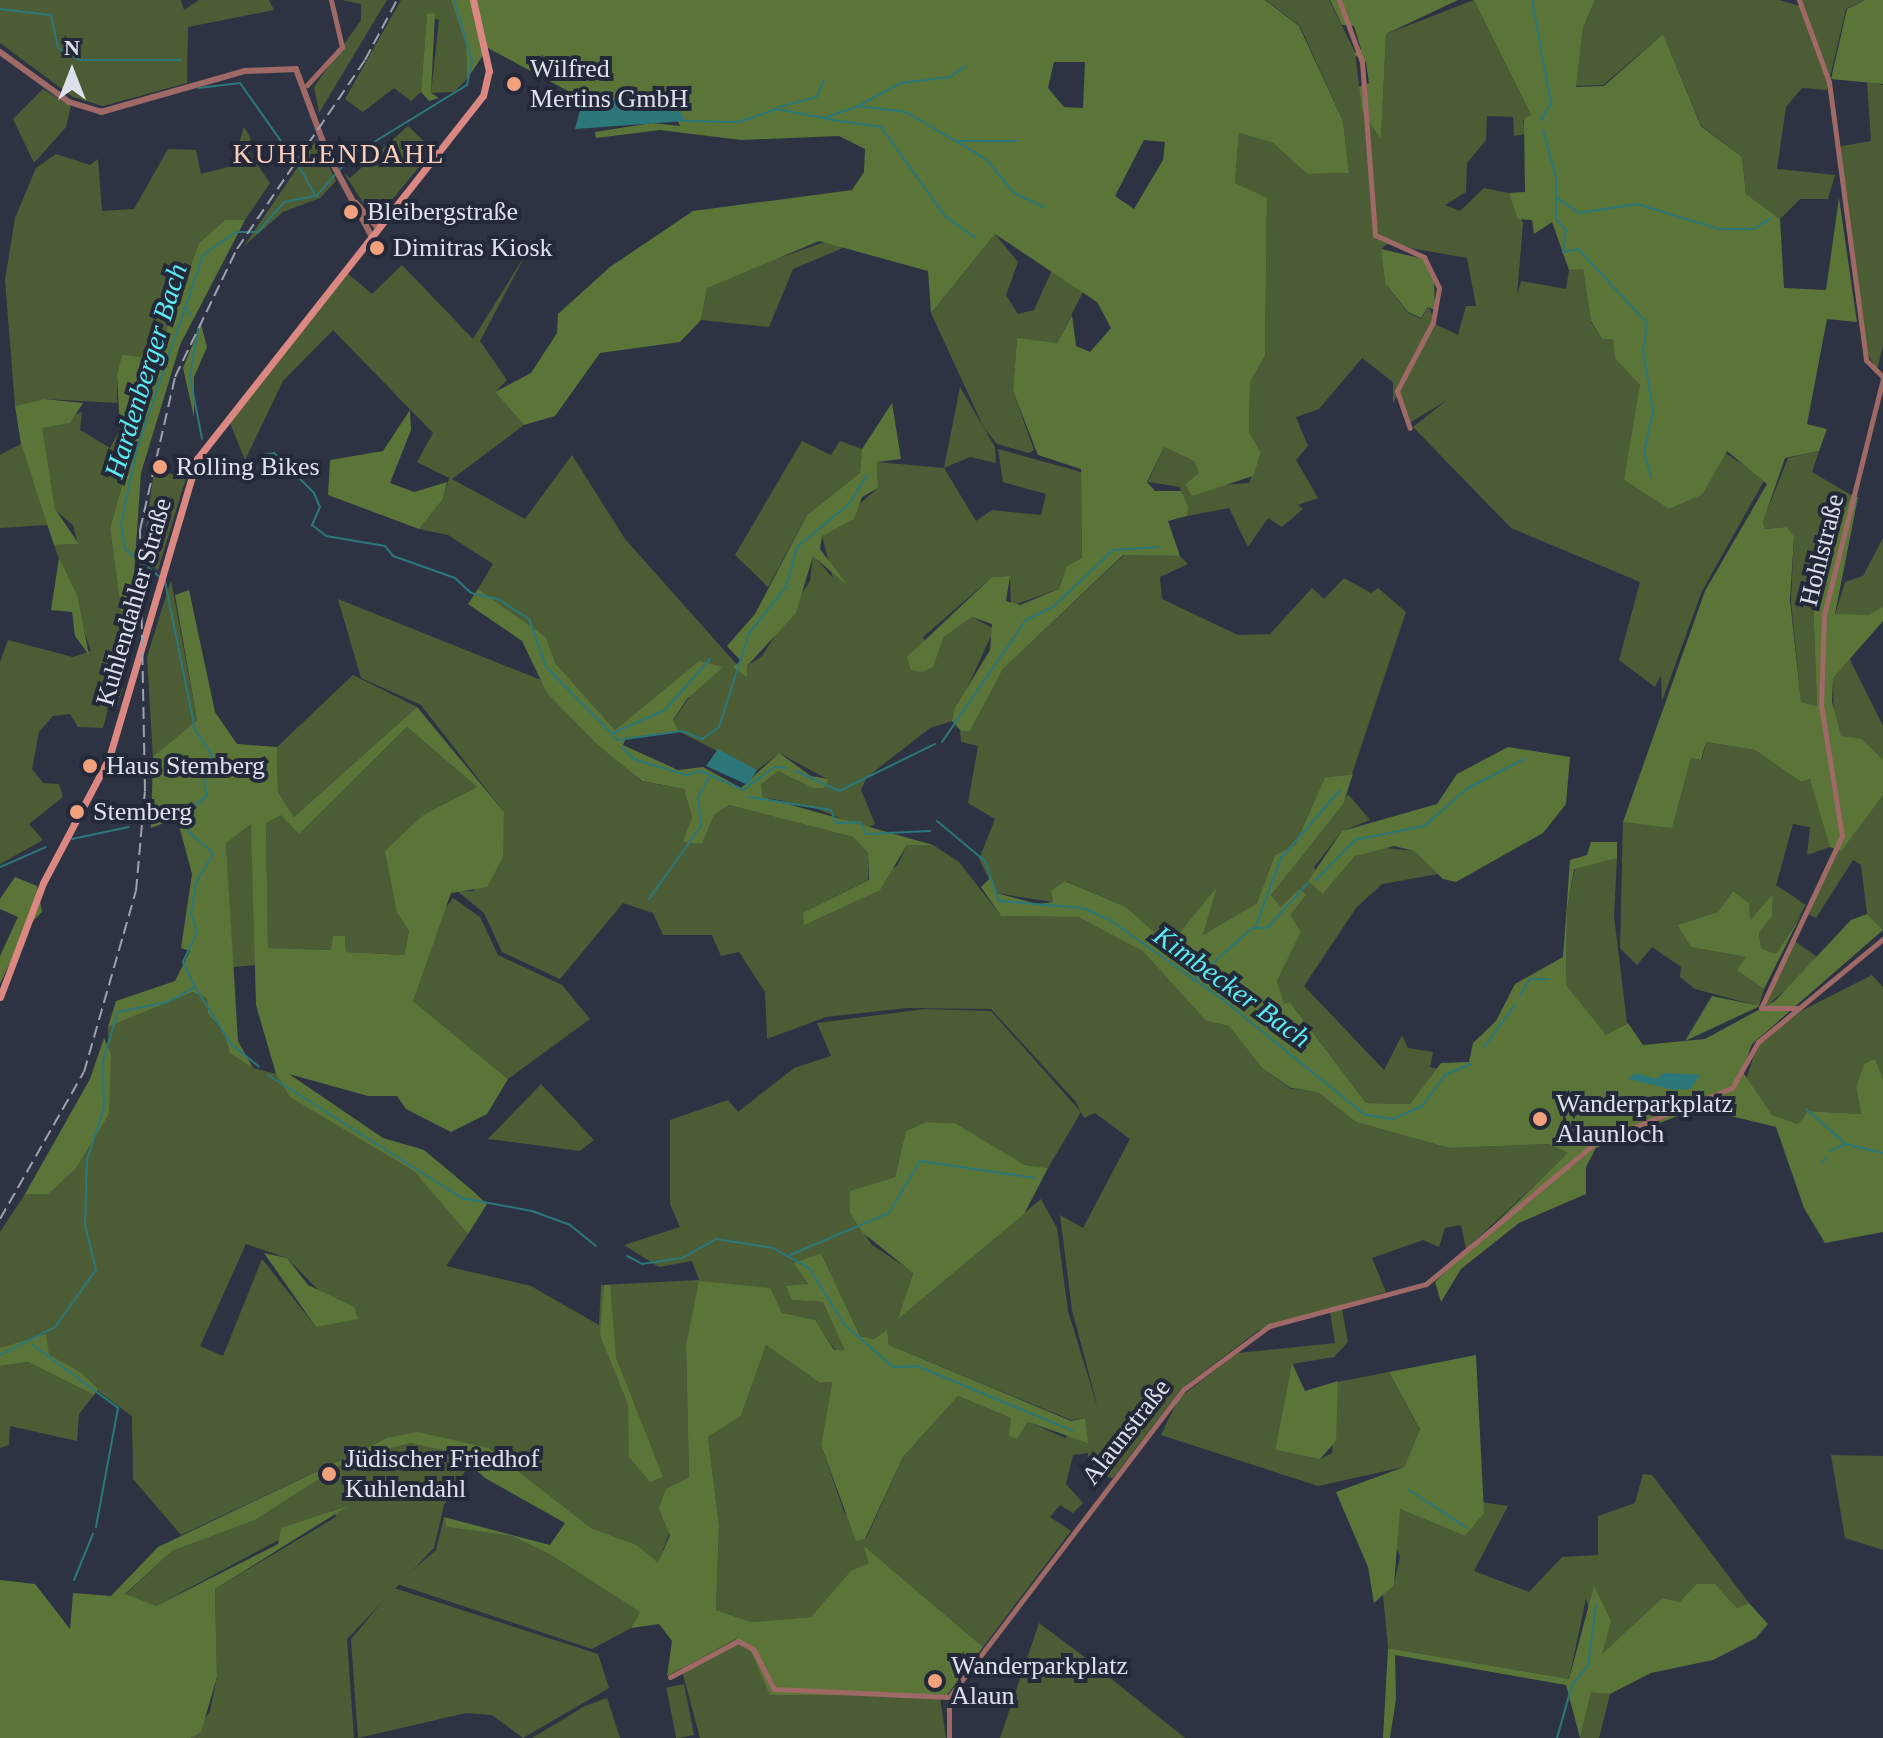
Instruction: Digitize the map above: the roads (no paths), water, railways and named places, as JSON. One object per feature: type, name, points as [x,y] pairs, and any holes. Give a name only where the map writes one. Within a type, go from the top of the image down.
[{"type":"main road","name":"Kuhlendahler Straße","points":[[0,997],[43,883],[109,758],[206,442],[483,96],[486,55],[473,0]]},
{"type":"street","points":[[307,85],[342,47],[331,0]]},
{"type":"street","points":[[1339,0],[1362,62],[1375,235],[1424,257],[1439,288],[1433,322],[1397,391],[1410,428]]},
{"type":"street","name":"Hohlstraße","points":[[1799,0],[1829,82],[1866,360],[1883,377],[1824,615],[1821,705],[1842,836],[1761,1008],[1800,1008]]},
{"type":"street","points":[[0,52],[69,102],[101,112],[277,66],[296,69],[307,85],[331,161],[371,235]]},
{"type":"street","points":[[344,187],[377,227]]},
{"type":"street","points":[[1800,1008],[1883,939]]},
{"type":"street","name":"Alaunstraße","points":[[949,1697],[1184,1389],[1269,1326],[1426,1284],[1595,1143],[1732,1088],[1758,1042],[1800,1008]]},
{"type":"street","points":[[670,1677],[738,1641],[753,1649],[774,1689],[949,1697],[949,1738]]},
{"type":"waterway","name":"Hardenberger Bach","points":[[160,577],[125,549],[121,524],[137,449],[203,255],[236,232],[258,232],[284,202],[316,196],[353,155],[467,85],[472,61],[454,0]]},
{"type":"waterway","points":[[1532,0],[1551,104],[1541,120]]},
{"type":"waterway","points":[[0,9],[51,15],[58,48],[79,60],[181,60]]},
{"type":"waterway","points":[[858,106],[901,83],[950,77],[966,66]]},
{"type":"waterway","points":[[779,107],[817,97],[824,80]]},
{"type":"waterway","points":[[199,88],[240,83],[290,154]]},
{"type":"waterway","points":[[684,121],[739,122],[776,109],[824,118],[858,106],[906,112],[986,159],[1014,193],[1044,207]]},
{"type":"waterway","points":[[826,119],[881,127],[945,216],[975,238]]},
{"type":"waterway","points":[[1543,130],[1556,178],[1556,219],[1566,230],[1563,252],[1578,249],[1647,323],[1643,350],[1653,412],[1644,452],[1651,477]]},
{"type":"waterway","points":[[958,141],[1016,141]]},
{"type":"waterway","points":[[298,165],[315,195]]},
{"type":"waterway","points":[[1557,198],[1579,213],[1637,204],[1719,229],[1754,229],[1771,218]]},
{"type":"waterway","points":[[186,307],[191,316]]},
{"type":"waterway","points":[[198,329],[190,377],[202,439]]},
{"type":"waterway","name":"Kimbecker Bach","points":[[260,456],[274,453],[314,493],[320,507],[312,525],[326,536],[385,546],[393,556],[455,578],[471,593],[498,599],[529,619],[546,667],[618,740],[682,731],[702,739],[719,727],[749,633],[786,587],[797,547],[849,504],[867,475]]},
{"type":"waterway","points":[[942,742],[1026,620],[1053,607],[1113,550],[1159,547]]},
{"type":"waterway","name":"Hardenberger Bach","points":[[0,1355],[55,1327],[96,1270],[85,1225],[87,1160],[104,1108],[103,1060],[118,1012],[168,1002],[195,987],[183,962],[197,932],[191,914],[196,883],[213,853],[188,831],[187,812],[207,796],[203,776],[212,755],[195,730],[165,581]]},
{"type":"waterway","points":[[613,733],[665,710],[710,659]]},
{"type":"waterway","points":[[796,771],[839,791],[935,744]]},
{"type":"waterway","name":"Kimbecker Bach","points":[[622,747],[633,759],[686,775],[701,771],[743,790],[775,767],[787,768]]},
{"type":"waterway","points":[[1316,880],[1355,840],[1424,826],[1468,788],[1524,759]]},
{"type":"waterway","points":[[649,899],[701,826],[698,797],[709,777]]},
{"type":"waterway","points":[[1255,928],[1281,858],[1340,790]]},
{"type":"waterway","name":"Kimbecker Bach","points":[[749,797],[831,810],[836,823],[860,822],[866,834],[930,831]]},
{"type":"waterway","name":"Kimbecker Bach","points":[[937,821],[985,861],[999,901],[1083,908],[1110,920],[1222,999],[1365,1115],[1393,1119],[1422,1106],[1445,1075],[1471,1064]]},
{"type":"waterway","points":[[72,839],[129,827]]},
{"type":"waterway","points":[[0,867],[46,847]]},
{"type":"waterway","points":[[1193,981],[1252,928],[1267,928],[1308,883]]},
{"type":"waterway","points":[[1520,996],[1530,979],[1548,979]]},
{"type":"waterway","points":[[195,987],[231,1044],[259,1067]]},
{"type":"waterway","points":[[1484,1047],[1515,1005]]},
{"type":"waterway","points":[[268,1075],[462,1198],[532,1211],[570,1225],[596,1246]]},
{"type":"waterway","points":[[1806,1109],[1846,1144],[1883,1153]]},
{"type":"waterway","points":[[1830,1151],[1846,1144]]},
{"type":"waterway","points":[[1822,1163],[1826,1157]]},
{"type":"waterway","points":[[790,1255],[889,1213],[920,1161],[1035,1178]]},
{"type":"waterway","points":[[627,1256],[642,1264],[682,1258],[716,1239],[773,1248],[809,1268],[844,1324],[893,1367],[917,1366],[1073,1431]]},
{"type":"waterway","points":[[33,1345],[118,1408],[96,1527]]},
{"type":"waterway","points":[[1409,1490],[1467,1528]]},
{"type":"waterway","points":[[74,1580],[93,1534]]},
{"type":"waterway","points":[[1557,1738],[1572,1685],[1588,1665],[1596,1606]]},
{"type":"railway","points":[[0,1219],[84,1072],[136,891],[145,791],[140,530],[175,377],[237,249],[365,60],[397,0]]},
{"type":"place","name":"Wilfred Mertins GmbH","points":[[514,84]]},
{"type":"place","name":"Bleibergstraße","points":[[351,212]]},
{"type":"place","name":"Dimitras Kiosk","points":[[377,248]]},
{"type":"place","name":"Rolling Bikes","points":[[160,467]]},
{"type":"place","name":"Haus Stemberg","points":[[90,766]]},
{"type":"place","name":"Stemberg","points":[[77,812]]},
{"type":"place","name":"Wanderparkplatz Alaunloch","points":[[1540,1119]]},
{"type":"place","name":"Jüdischer Friedhof Kuhlendahl","points":[[329,1474]]},
{"type":"place","name":"Wanderparkplatz Alaun","points":[[935,1681]]},
{"type":"district","name":"KUHLENDAHL","points":[[339,154]]}]
